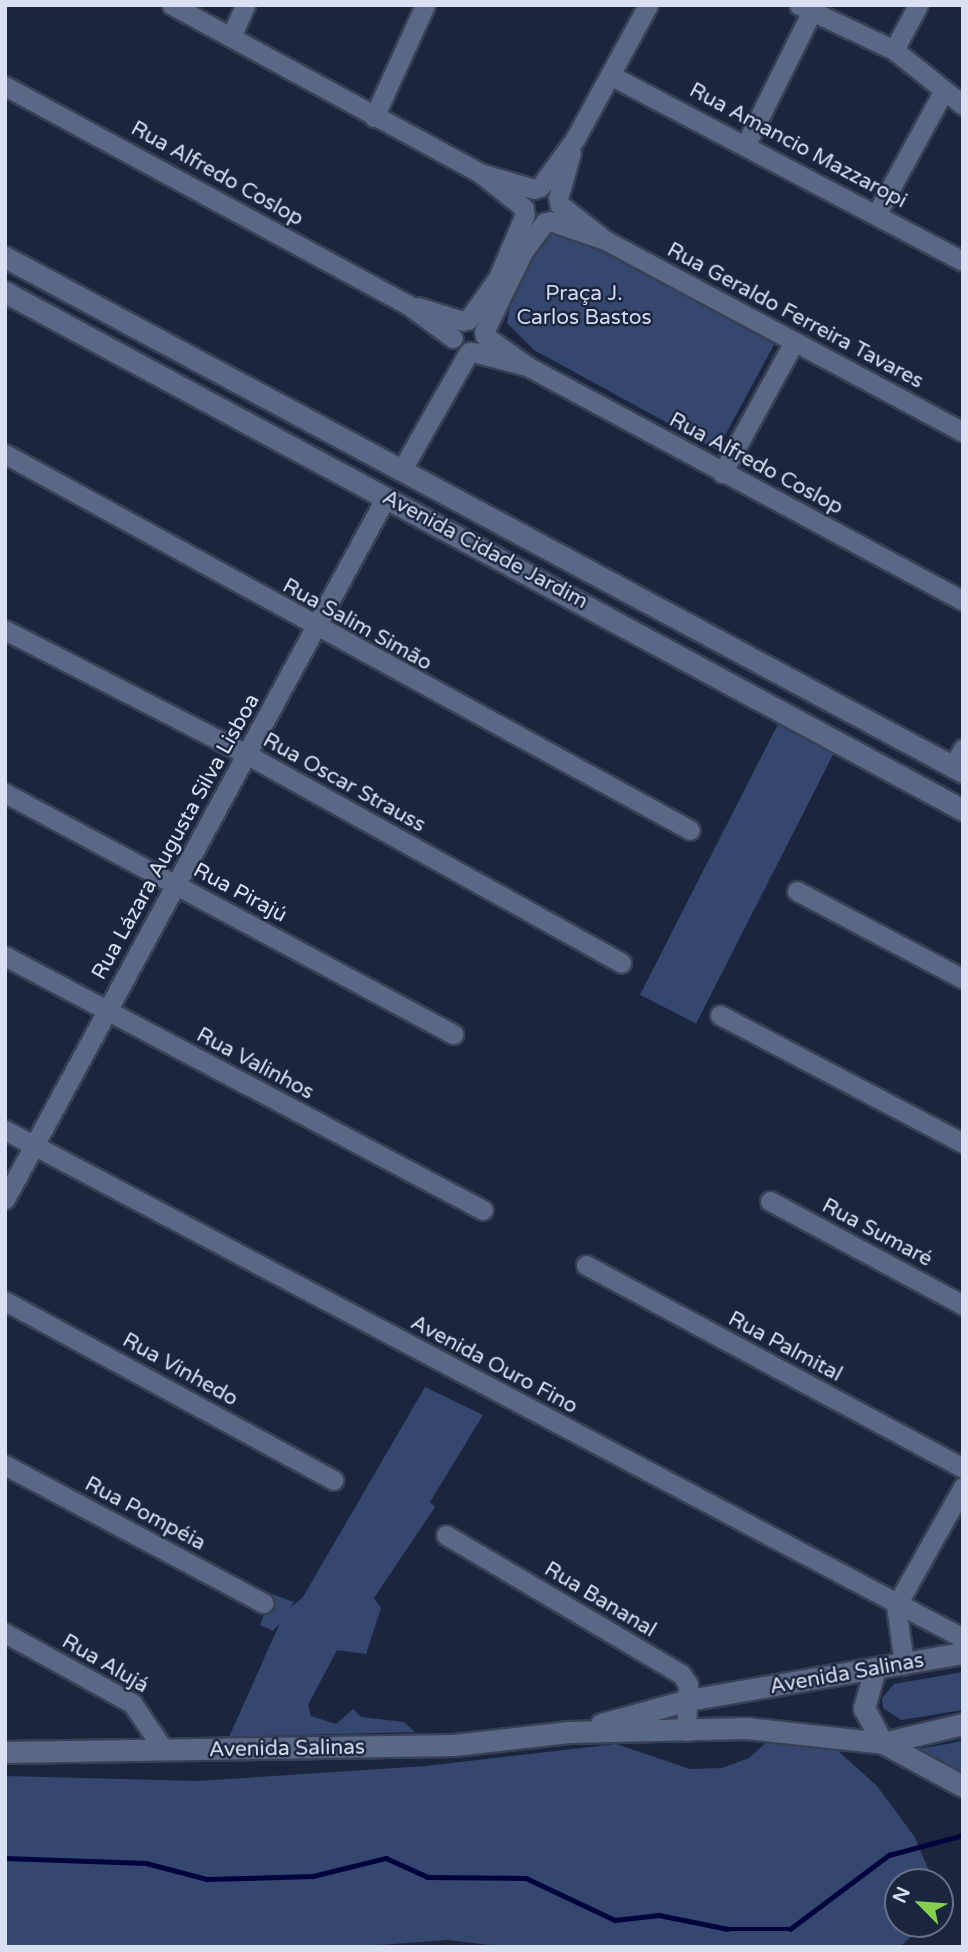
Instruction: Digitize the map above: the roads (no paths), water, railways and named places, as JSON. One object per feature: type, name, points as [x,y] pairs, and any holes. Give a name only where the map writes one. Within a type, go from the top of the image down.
[{"type":"main road","name":"Avenida Cidade Jardim","points":[[5,257],[742,653],[959,762]]},
{"type":"main road","name":"Avenida Cidade Jardim","points":[[5,292],[729,679],[963,810]]},
{"type":"main road","points":[[729,679],[742,653]]},
{"type":"main road","name":"Avenida Salinas","points":[[568,1732],[688,1700],[963,1653]]},
{"type":"main road","points":[[875,1669],[864,1708],[883,1743],[963,1786]]},
{"type":"main road","name":"Avenida Salinas","points":[[5,1752],[454,1745],[568,1732],[776,1730],[883,1743],[963,1724]]},
{"type":"street","points":[[172,5],[480,173],[524,211],[553,211]]},
{"type":"street","points":[[231,37],[245,5]]},
{"type":"street","points":[[374,117],[425,5]]},
{"type":"street","points":[[401,471],[498,278],[524,211],[537,188],[575,139],[648,5]]},
{"type":"street","points":[[894,50],[918,5]]},
{"type":"street","points":[[746,144],[806,8],[894,50],[943,94],[963,105]]},
{"type":"street","name":"Rua Amancio Mazzaropi","points":[[610,75],[877,212],[963,261]]},
{"type":"street","name":"Rua Alfredo Coslop","points":[[5,86],[963,601]]},
{"type":"street","points":[[877,212],[943,94]]},
{"type":"street","points":[[469,337],[524,250],[553,211],[575,139]]},
{"type":"street","points":[[480,173],[537,188],[553,211]]},
{"type":"street","name":"Rua Geraldo Ferreira Tavares","points":[[553,211],[963,432]]},
{"type":"street","points":[[722,473],[794,342]]},
{"type":"street","name":"Rua Salim Simão","points":[[5,454],[315,628],[690,830]]},
{"type":"street","name":"Rua Lázara Augusta Silva Lisboa","points":[[5,1199],[386,497]]},
{"type":"street","name":"Rua Oscar Strauss","points":[[5,630],[248,755],[621,963]]},
{"type":"street","name":"Rua Pirajú","points":[[5,793],[453,1034]]},
{"type":"street","points":[[797,891],[963,979]]},
{"type":"street","name":"Rua Valinhos","points":[[5,956],[483,1210]]},
{"type":"street","points":[[720,1014],[963,1143]]},
{"type":"street","name":"Avenida Ouro Fino","points":[[5,1130],[896,1606],[963,1638]]},
{"type":"street","name":"Rua Sumaré","points":[[770,1201],[963,1305]]},
{"type":"street","name":"Rua Palmital","points":[[586,1265],[963,1468]]},
{"type":"street","name":"Rua Vinhedo","points":[[5,1301],[333,1480]]},
{"type":"street","name":"Rua Pompéia","points":[[5,1465],[263,1603]]},
{"type":"street","points":[[904,1664],[896,1606],[963,1487]]},
{"type":"street","name":"Rua Bananal","points":[[446,1535],[681,1674],[688,1700],[686,1731]]},
{"type":"street","name":"Rua Alujá","points":[[5,1633],[132,1703],[164,1751]]},
{"type":"waterway","points":[[5,1858],[146,1863],[207,1879],[313,1876],[386,1858],[428,1877],[526,1878],[615,1920],[659,1915],[728,1929],[790,1929],[889,1855],[963,1835]]},
{"type":"park label","name":"Praça J. Carlos Bastos","points":[[584,306]]}]
